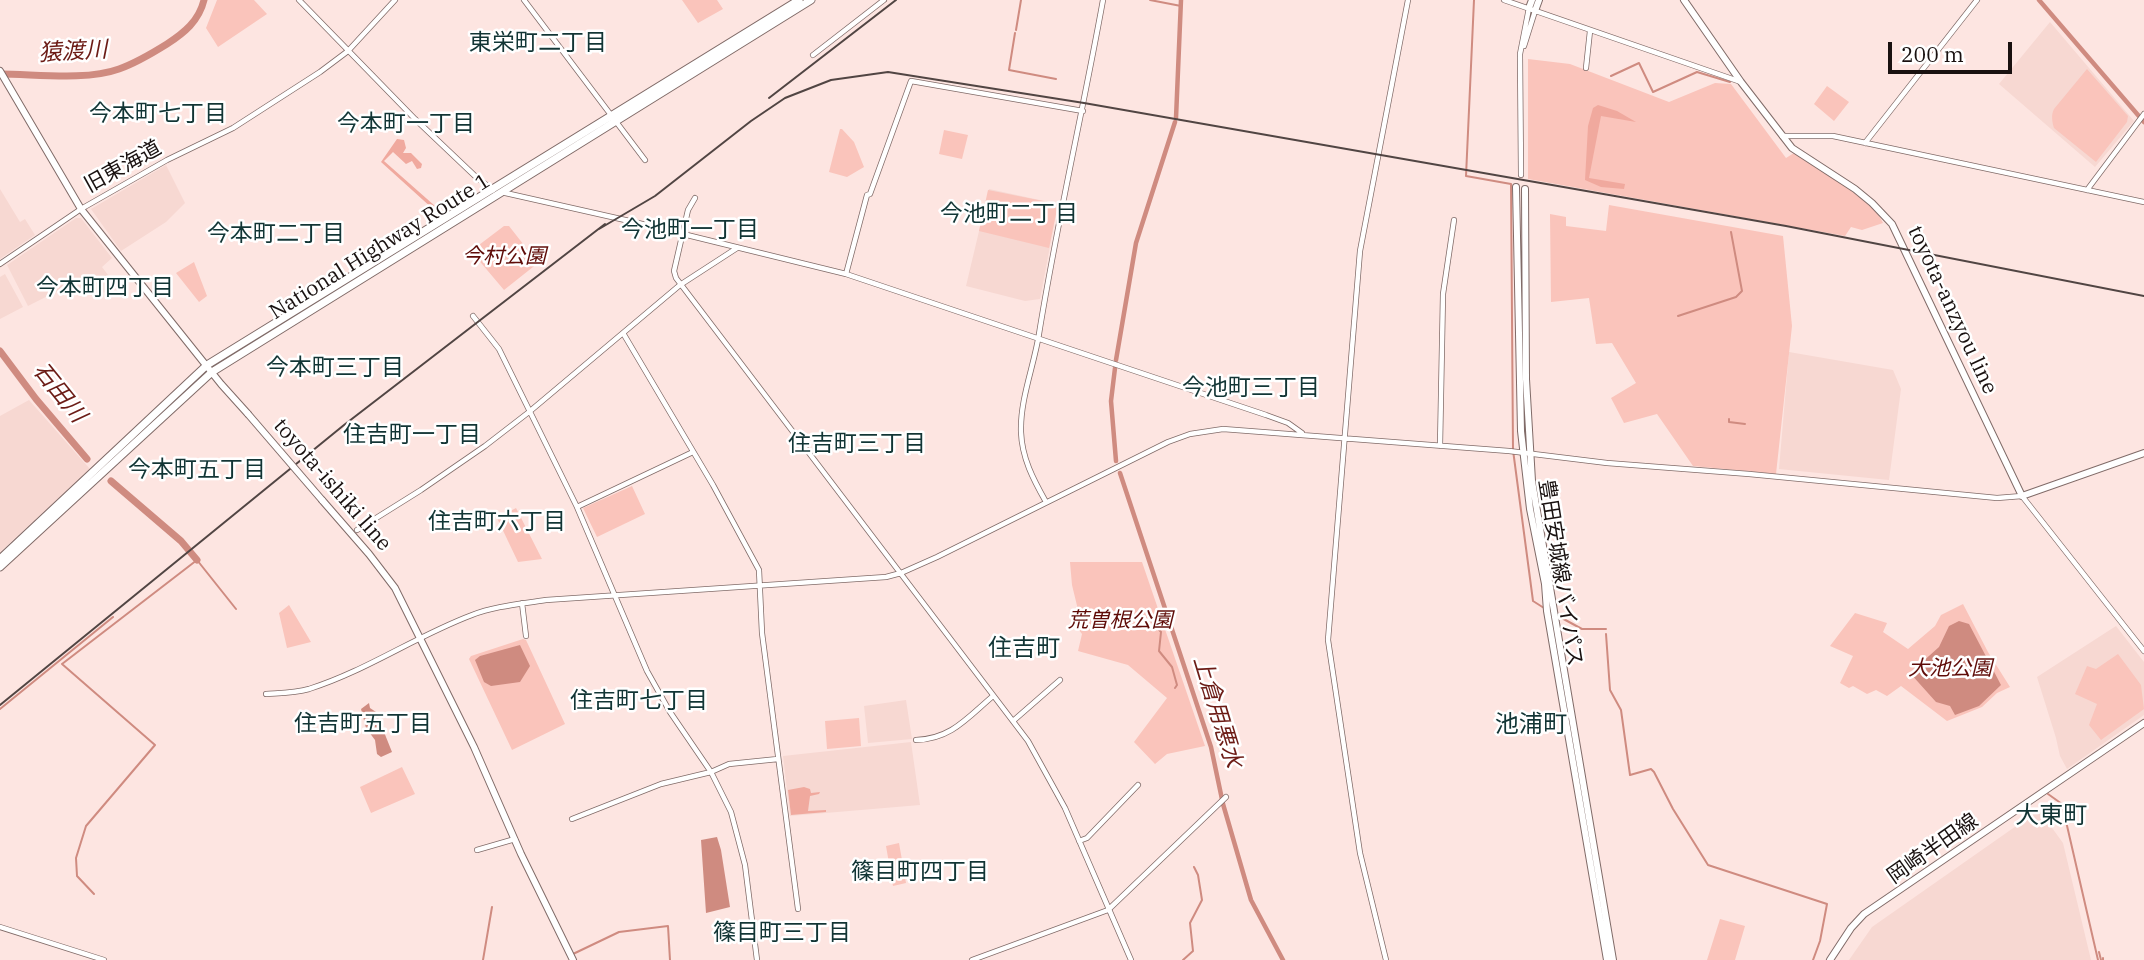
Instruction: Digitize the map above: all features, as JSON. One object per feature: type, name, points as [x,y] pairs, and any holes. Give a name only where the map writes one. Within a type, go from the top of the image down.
[{"type":"highway","name":"National Highway Route 1","points":[[0,567],[209,369],[502,192],[799,0]]},
{"type":"highway","name":"National Highway Route 1","points":[[0,559],[209,369],[493,190],[811,0]]},
{"type":"main road","points":[[1532,0],[1532,10]]},
{"type":"main road","points":[[1532,10],[1539,0]]},
{"type":"main road","name":"toyota-anzyou line","points":[[1684,0],[1792,149],[1872,203],[1892,224],[2022,496]]},
{"type":"main road","name":"toyota-ishiki line","points":[[0,71],[81,209],[209,369],[369,554],[394,588],[474,747],[572,957]]},
{"type":"main road","name":"豊田安城線バイパス","points":[[1516,187],[1519,390],[1527,455],[1613,960]]},
{"type":"main road","name":"豊田安城線バイパス","points":[[1525,189],[1527,455],[1530,509],[1545,584],[1547,611],[1606,960]]},
{"type":"main road","points":[[2022,496],[2144,453]]},
{"type":"main road","points":[[1830,960],[1862,916],[2144,723]]},
{"type":"street","points":[[299,0],[475,176],[493,190],[683,233],[846,274],[1266,415],[1288,423],[1303,434]]},
{"type":"street","name":"旧東海道","points":[[0,264],[81,209],[167,160],[233,128],[348,51],[395,0]]},
{"type":"street","points":[[524,0],[645,160]]},
{"type":"street","points":[[813,55],[884,0]]},
{"type":"street","points":[[1045,502],[1024,456],[1021,414],[1039,338],[1049,269],[1083,111],[1103,0]]},
{"type":"street","points":[[1386,960],[1360,853],[1328,640],[1360,251],[1408,0]]},
{"type":"street","points":[[1504,0],[1741,82]]},
{"type":"street","points":[[1865,143],[1977,0]]},
{"type":"street","points":[[1521,175],[1521,64],[1532,10]]},
{"type":"street","points":[[1586,68],[1590,30]]},
{"type":"street","points":[[846,274],[867,195],[870,194],[912,81],[1083,111]]},
{"type":"street","points":[[2087,190],[2141,117]]},
{"type":"street","points":[[1781,136],[1833,136],[2144,202]]},
{"type":"street","points":[[695,198],[688,210],[674,271],[680,285],[1013,721],[1043,767],[1131,960]]},
{"type":"street","points":[[1440,446],[1443,294],[1454,220]]},
{"type":"street","points":[[357,530],[471,456],[529,412],[680,285],[738,247]]},
{"type":"street","points":[[473,316],[499,349],[577,507],[647,671],[670,712],[711,772],[731,812],[740,842],[757,960]]},
{"type":"street","points":[[623,332],[759,570],[761,633],[798,909]]},
{"type":"street","points":[[267,695],[309,689],[471,615],[495,608],[522,603],[886,577],[901,573],[1168,442],[1191,434],[1223,429],[1440,446],[1997,498],[2022,496],[2144,651]]},
{"type":"street","points":[[577,507],[693,452]]},
{"type":"street","points":[[522,603],[526,636]]},
{"type":"street","points":[[1013,721],[1060,680]]},
{"type":"street","points":[[916,740],[930,740],[947,734],[993,696]]},
{"type":"street","points":[[572,820],[661,784],[711,772],[729,764],[778,759]]},
{"type":"street","points":[[1079,841],[1087,838],[1138,785]]},
{"type":"street","points":[[972,960],[1108,910],[1224,799]]},
{"type":"street","points":[[477,849],[515,839]]},
{"type":"street","points":[[0,927],[104,960]]},
{"type":"shaded area","points":[[2050,22],[2134,121],[2095,167],[1999,84]]},
{"type":"shaded area","points":[[1598,105],[1617,111],[1636,122],[1601,116],[1589,178],[1625,184],[1624,189],[1601,187],[1585,180],[1588,126],[1593,108]]},
{"type":"shaded area","points":[[397,139],[404,140],[406,148],[403,153],[411,153],[422,164],[421,168],[417,169],[412,161],[406,164],[393,152],[384,161],[435,206],[433,209],[381,162]]},
{"type":"shaded area","points":[[166,165],[185,203],[166,222],[121,251],[91,209]]},
{"type":"shaded area","points":[[0,189],[20,222],[25,219],[35,235],[0,259]]},
{"type":"shaded area","points":[[989,189],[1058,204],[1040,299],[1025,301],[966,286]]},
{"type":"shaded area","points":[[76,218],[81,218],[112,258],[102,267],[115,284],[104,293],[89,275],[28,306],[7,265]]},
{"type":"shaded area","points":[[5,274],[23,307],[0,319],[0,277]]},
{"type":"shaded area","points":[[1789,352],[1893,370],[1901,389],[1889,480],[1779,469]]},
{"type":"shaded area","points":[[29,400],[90,469],[0,552],[0,416]]},
{"type":"shaded area","points":[[1959,621],[1969,624],[2001,685],[1979,706],[1955,715],[1950,706],[1936,702],[1910,673],[1939,647],[1949,626]]},
{"type":"shaded area","points":[[2116,626],[2144,662],[2144,715],[2067,769],[2060,756],[2037,677]]},
{"type":"shaded area","points":[[520,645],[530,666],[520,682],[491,686],[484,682],[475,660],[480,656]]},
{"type":"shaded area","points":[[906,700],[912,739],[868,743],[864,706]]},
{"type":"shaded area","points":[[369,703],[370,708],[376,712],[392,752],[381,757],[377,754],[375,740],[366,728],[361,709]]},
{"type":"shaded area","points":[[911,742],[920,805],[790,816],[783,756]]},
{"type":"shaded area","points":[[804,787],[810,789],[811,793],[820,792],[810,796],[808,811],[826,812],[791,815],[788,790]]},
{"type":"shaded area","points":[[2039,810],[2063,843],[2091,960],[1849,960],[1872,927]]},
{"type":"shaded area","points":[[717,837],[730,907],[706,913],[701,840]]},
{"type":"green space","points":[[217,0],[254,0],[267,14],[218,47],[206,28]]},
{"type":"green space","points":[[682,0],[717,0],[723,9],[698,23]]},
{"type":"green space","points":[[1528,59],[1570,64],[1669,102],[1715,83],[1731,84],[1786,158],[1794,153],[1844,186],[1869,205],[1883,223],[1862,230],[1851,227],[1845,236],[1528,179]]},
{"type":"green space","points":[[2087,69],[2128,116],[2127,122],[2096,162],[2054,128],[2052,120],[2054,109]]},
{"type":"green space","points":[[1827,86],[1849,102],[1834,121],[1814,104]]},
{"type":"green space","points":[[840,129],[854,142],[864,167],[847,177],[829,172]]},
{"type":"green space","points":[[944,130],[968,135],[962,159],[939,154]]},
{"type":"green space","points":[[988,190],[1058,204],[1049,248],[979,231]]},
{"type":"green space","points":[[1609,205],[1783,236],[1792,326],[1776,474],[1693,466],[1657,414],[1624,423],[1611,398],[1636,383],[1612,343],[1596,344],[1589,298],[1551,302],[1550,214],[1566,217],[1566,226],[1606,231]]},
{"type":"green space","name":"今村公園","points":[[504,226],[509,226],[538,263],[504,290],[471,251]]},
{"type":"green space","points":[[194,262],[207,296],[199,302],[176,273]]},
{"type":"green space","points":[[632,486],[645,514],[597,537],[583,508]]},
{"type":"green space","points":[[516,508],[542,559],[518,562],[497,518]]},
{"type":"green space","name":"荒曽根公園","points":[[1070,562],[1142,562],[1205,746],[1167,754],[1155,764],[1134,742],[1167,698],[1128,665],[1078,651],[1082,634],[1071,620],[1080,618]]},
{"type":"green space","name":"大池公園","points":[[1963,604],[2010,687],[1997,693],[1982,707],[1947,721],[1901,686],[1887,696],[1876,690],[1867,694],[1853,686],[1849,688],[1840,683],[1853,656],[1830,646],[1855,613],[1887,623],[1883,632],[1908,649],[1935,626],[1941,615]]},
{"type":"green space","points":[[289,605],[311,642],[287,648],[279,613]]},
{"type":"green space","points":[[526,640],[565,724],[512,750],[469,659],[471,656]]},
{"type":"green space","points":[[2118,654],[2141,685],[2144,709],[2101,740],[2089,725],[2097,704],[2075,694],[2087,666],[2096,669]]},
{"type":"green space","points":[[859,718],[861,746],[827,749],[825,721]]},
{"type":"green space","points":[[402,767],[415,794],[371,813],[360,787]]},
{"type":"green space","points":[[899,843],[906,883],[893,886],[886,846]]},
{"type":"green space","points":[[1720,919],[1745,926],[1735,960],[1707,960]]},
{"type":"waterway","name":"猿渡川","points":[[0,74],[76,76],[119,69],[149,55],[179,35],[195,20],[204,0]]},
{"type":"waterway","points":[[1016,30],[1021,0]]},
{"type":"waterway","points":[[1150,0],[1181,6]]},
{"type":"waterway","name":"上倉用悪水","points":[[1176,118],[1181,0]]},
{"type":"waterway","points":[[1474,0],[1466,176],[1511,184],[1513,450],[1533,601],[1544,608]]},
{"type":"waterway","points":[[2039,0],[2144,122]]},
{"type":"waterway","points":[[1015,33],[1009,70],[1056,79]]},
{"type":"waterway","points":[[1611,76],[1639,63],[1653,92],[1697,72],[1730,82]]},
{"type":"waterway","name":"上倉用悪水","points":[[1116,360],[1136,243],[1175,122]]},
{"type":"waterway","points":[[1678,316],[1736,297],[1742,291],[1731,232]]},
{"type":"waterway","name":"石田川","points":[[0,351],[87,459]]},
{"type":"waterway","name":"上倉用悪水","points":[[1115,368],[1111,401],[1116,461]]},
{"type":"waterway","points":[[1729,419],[1729,422],[1745,424]]},
{"type":"waterway","name":"上倉用悪水","points":[[1120,473],[1211,747],[1223,804],[1251,900],[1283,960]]},
{"type":"waterway","name":"石田川","points":[[111,481],[181,541],[197,560]]},
{"type":"waterway","points":[[94,894],[77,876],[76,858],[86,826],[155,745],[62,664],[197,560],[236,609]]},
{"type":"waterway","points":[[1558,616],[1582,629],[1606,629]]},
{"type":"waterway","points":[[0,709],[113,617]]},
{"type":"waterway","points":[[1151,620],[1161,632],[1159,651],[1172,667],[1177,685],[1175,688]]},
{"type":"waterway","points":[[1606,634],[1610,690],[1621,710],[1630,775],[1651,769],[1654,772],[1673,809],[1708,865],[1827,904],[1820,941],[1813,960]]},
{"type":"waterway","points":[[2048,794],[2062,804],[2098,960]]},
{"type":"waterway","points":[[1183,960],[1193,951],[1190,923],[1202,900],[1194,867]]},
{"type":"waterway","points":[[483,960],[492,907]]},
{"type":"waterway","points":[[573,954],[619,932],[668,926],[670,960]]},
{"type":"waterway","points":[[2099,952],[2101,960]]},
{"type":"railway","points":[[769,98],[896,0]]},
{"type":"railway","points":[[599,229],[655,196],[751,121],[785,98],[831,80],[888,72],[1084,103],[1786,226],[2144,296]]},
{"type":"railway","points":[[0,705],[344,425],[605,224]]},
{"type":"district","name":"東栄町二丁目","points":[[538,43]]},
{"type":"district","name":"今本町七丁目","points":[[158,114]]},
{"type":"district","name":"今本町一丁目","points":[[406,124]]},
{"type":"district","name":"今池町二丁目","points":[[1009,214]]},
{"type":"district","name":"今池町一丁目","points":[[690,230]]},
{"type":"district","name":"今本町二丁目","points":[[276,234]]},
{"type":"district","name":"今本町四丁目","points":[[105,288]]},
{"type":"district","name":"今本町三丁目","points":[[335,368]]},
{"type":"district","name":"今池町三丁目","points":[[1251,388]]},
{"type":"district","name":"住吉町一丁目","points":[[412,435]]},
{"type":"district","name":"住吉町三丁目","points":[[857,444]]},
{"type":"district","name":"今本町五丁目","points":[[197,470]]},
{"type":"district","name":"住吉町六丁目","points":[[497,522]]},
{"type":"district","name":"住吉町","points":[[1024,649]]},
{"type":"district","name":"住吉町七丁目","points":[[639,701]]},
{"type":"district","name":"住吉町五丁目","points":[[363,724]]},
{"type":"district","name":"池浦町","points":[[1531,725]]},
{"type":"district","name":"大東町","points":[[2051,816]]},
{"type":"district","name":"篠目町四丁目","points":[[920,872]]},
{"type":"district","name":"篠目町三丁目","points":[[782,933]]}]
